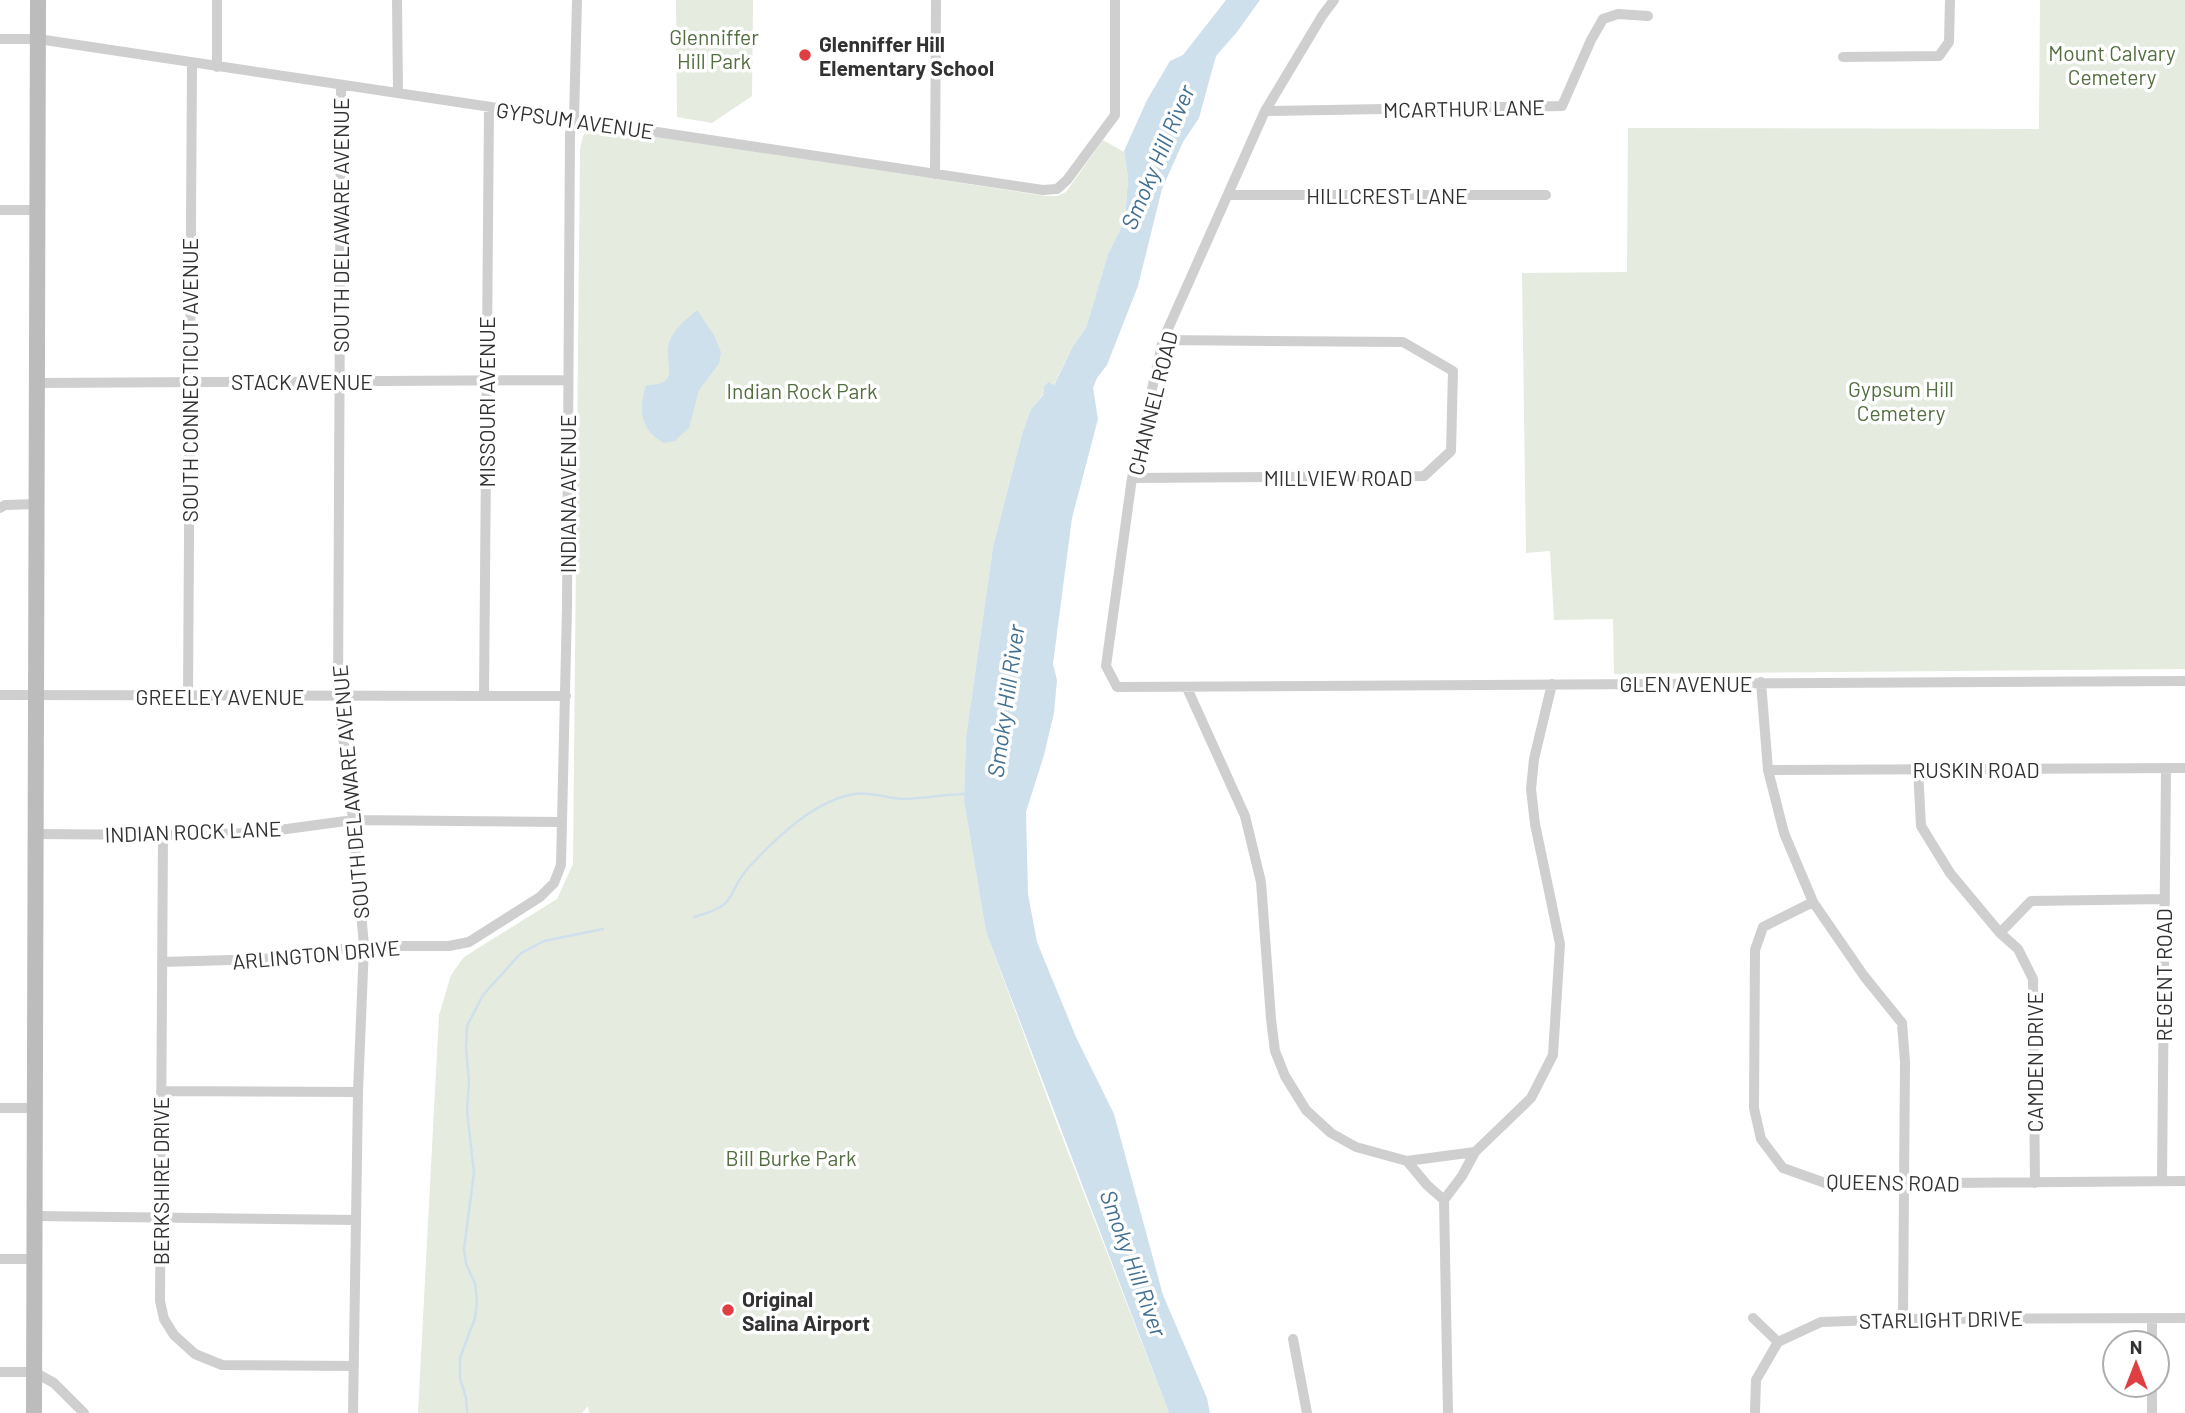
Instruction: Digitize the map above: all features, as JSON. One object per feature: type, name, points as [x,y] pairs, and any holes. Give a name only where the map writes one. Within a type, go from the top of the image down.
[{"type":"main road","points":[[34,1413],[38,0]]},
{"type":"street","points":[[216,67],[217,0]]},
{"type":"street","points":[[397,0],[398,93]]},
{"type":"street","name":"INDIANA AVENUE","points":[[469,942],[540,897],[554,883],[561,865],[570,133],[574,119],[577,0]]},
{"type":"street","points":[[934,174],[936,0]]},
{"type":"street","name":"GYPSUM AVENUE","points":[[0,39],[38,39],[1044,190],[1057,188],[1067,180],[1115,116],[1115,0]]},
{"type":"street","name":"CHANNEL ROAD","points":[[1187,688],[1117,687],[1106,666],[1132,478],[1163,340],[1265,111],[1334,0]]},
{"type":"street","points":[[1843,57],[1938,56],[1949,42],[1950,0]]},
{"type":"street","name":"MCARTHUR LANE","points":[[1265,111],[1562,106],[1603,19],[1618,14],[1648,16]]},
{"type":"street","name":"SOUTH CONNECTICUT AVENUE","points":[[188,697],[192,64]]},
{"type":"street","name":"SOUTH DELAWARE AVENUE","points":[[341,86],[338,696],[364,946],[358,1092],[353,1413]]},
{"type":"street","name":"MISSOURI AVENUE","points":[[484,696],[489,107]]},
{"type":"street","name":"HILLCREST LANE","points":[[1228,195],[1546,195]]},
{"type":"street","points":[[0,210],[37,210]]},
{"type":"street","name":"MILLVIEW ROAD","points":[[1132,478],[1424,476],[1451,451],[1453,371],[1403,342],[1163,340]]},
{"type":"street","name":"STACK AVENUE","points":[[36,383],[567,380]]},
{"type":"street","points":[[0,508],[5,505],[36,504]]},
{"type":"street","name":"GLEN AVENUE","points":[[1187,688],[2185,681]]},
{"type":"street","points":[[1761,682],[1768,770],[1784,833],[1813,902],[1864,976],[1902,1023],[1905,1062],[1903,1319]]},
{"type":"street","points":[[1448,1413],[1444,1200],[1462,1176],[1475,1152],[1531,1098],[1553,1055],[1556,1035],[1560,944],[1535,824],[1531,789],[1534,759],[1552,684]]},
{"type":"street","points":[[1187,688],[1245,816],[1261,882],[1272,1030],[1275,1051],[1284,1076],[1306,1110],[1331,1133],[1356,1147],[1407,1161],[1475,1152]]},
{"type":"street","name":"GREELEY AVENUE","points":[[0,695],[565,696]]},
{"type":"street","name":"RUSKIN ROAD","points":[[1768,770],[2185,768]]},
{"type":"street","name":"CAMDEN DRIVE","points":[[1918,769],[1921,825],[1950,873],[2000,933],[2018,948],[2033,979],[2035,1183]]},
{"type":"street","name":"REGENT ROAD","points":[[2162,1181],[2166,769]]},
{"type":"street","name":"INDIAN ROCK LANE","points":[[35,834],[257,833],[353,820],[561,822]]},
{"type":"street","name":"BERKSHIRE DRIVE","points":[[163,835],[160,1220],[160,1301],[163,1319],[174,1335],[195,1354],[222,1365],[354,1366]]},
{"type":"street","points":[[2000,933],[2031,901],[2164,899]]},
{"type":"street","name":"QUEENS ROAD","points":[[1813,902],[1763,927],[1755,950],[1754,1108],[1762,1139],[1783,1168],[1828,1184],[2185,1181]]},
{"type":"street","name":"ARLINGTON DRIVE","points":[[162,962],[264,960],[364,946],[449,946],[469,942]]},
{"type":"street","points":[[161,1091],[358,1092]]},
{"type":"street","points":[[0,1108],[34,1108]]},
{"type":"street","points":[[1407,1161],[1444,1200]]},
{"type":"street","points":[[34,1216],[160,1220],[356,1220]]},
{"type":"street","points":[[0,1259],[34,1259]]},
{"type":"street","points":[[1753,1318],[1778,1342],[1756,1380],[1755,1413]]},
{"type":"street","points":[[2152,1318],[2152,1329]]},
{"type":"street","name":"STARLIGHT DRIVE","points":[[1778,1342],[1821,1322],[2185,1318]]},
{"type":"street","points":[[1293,1339],[1307,1413]]},
{"type":"street","points":[[0,1372],[34,1372],[54,1383],[84,1413]]},
{"type":"green space","name":"Glenniffer Hill Park","points":[[676,0],[753,0],[752,96],[712,123],[677,117]]},
{"type":"green space","name":"Gypsum Hill Cemetery","points":[[2040,0],[2185,0],[2185,669],[1614,674],[1613,619],[1554,620],[1550,551],[1526,553],[1522,273],[1627,272],[1628,128],[2039,129]]},
{"type":"green space","points":[[591,126],[1046,196],[1057,196],[1066,192],[1103,140],[1124,152],[1128,178],[1125,220],[1108,254],[1086,328],[1073,346],[1053,386],[1048,382],[1044,386],[1043,394],[1031,409],[993,547],[966,737],[964,801],[986,932],[1169,1413],[589,1413],[588,1406],[582,1413],[418,1413],[439,1015],[451,975],[464,957],[557,899],[573,864],[580,149],[583,136]]},
{"type":"water","name":"Smoky Hill River","points":[[1226,0],[1260,0],[1216,56],[1199,118],[1183,142],[1162,189],[1138,286],[1107,365],[1093,388],[1098,419],[1072,518],[1053,664],[1057,680],[1054,713],[1026,812],[1028,894],[1037,942],[1076,1037],[1114,1114],[1163,1295],[1207,1398],[1210,1413],[1169,1413],[986,932],[964,801],[966,737],[993,547],[1022,434],[1031,409],[1043,395],[1044,386],[1048,382],[1054,385],[1073,346],[1086,328],[1108,254],[1125,220],[1128,178],[1124,151],[1147,100],[1170,61],[1183,55]]},
{"type":"water","points":[[697,310],[714,335],[721,352],[719,364],[699,390],[689,428],[675,441],[664,443],[646,426],[642,411],[643,394],[646,385],[665,381],[669,370],[670,340],[678,327]]},
{"type":"waterway","points":[[694,917],[709,913],[726,903],[742,876],[761,855],[784,832],[825,804],[861,793],[907,799],[966,794]]},
{"type":"waterway","points":[[467,1413],[460,1378],[460,1358],[475,1318],[477,1302],[475,1283],[466,1264],[464,1249],[474,1173],[467,1111],[467,1026],[483,995],[521,953],[544,941],[603,929]]},
{"type":"place","name":"Glenniffer Hill Elementary School","points":[[805,55]]},
{"type":"place","name":"Original Salina Airport","points":[[728,1310]]},
{"type":"park label","name":"Mount Calvary Cemetery","points":[[2112,64]]},
{"type":"park label","name":"Indian Rock Park","points":[[802,390]]},
{"type":"park label","name":"Bill Burke Park","points":[[791,1157]]}]
